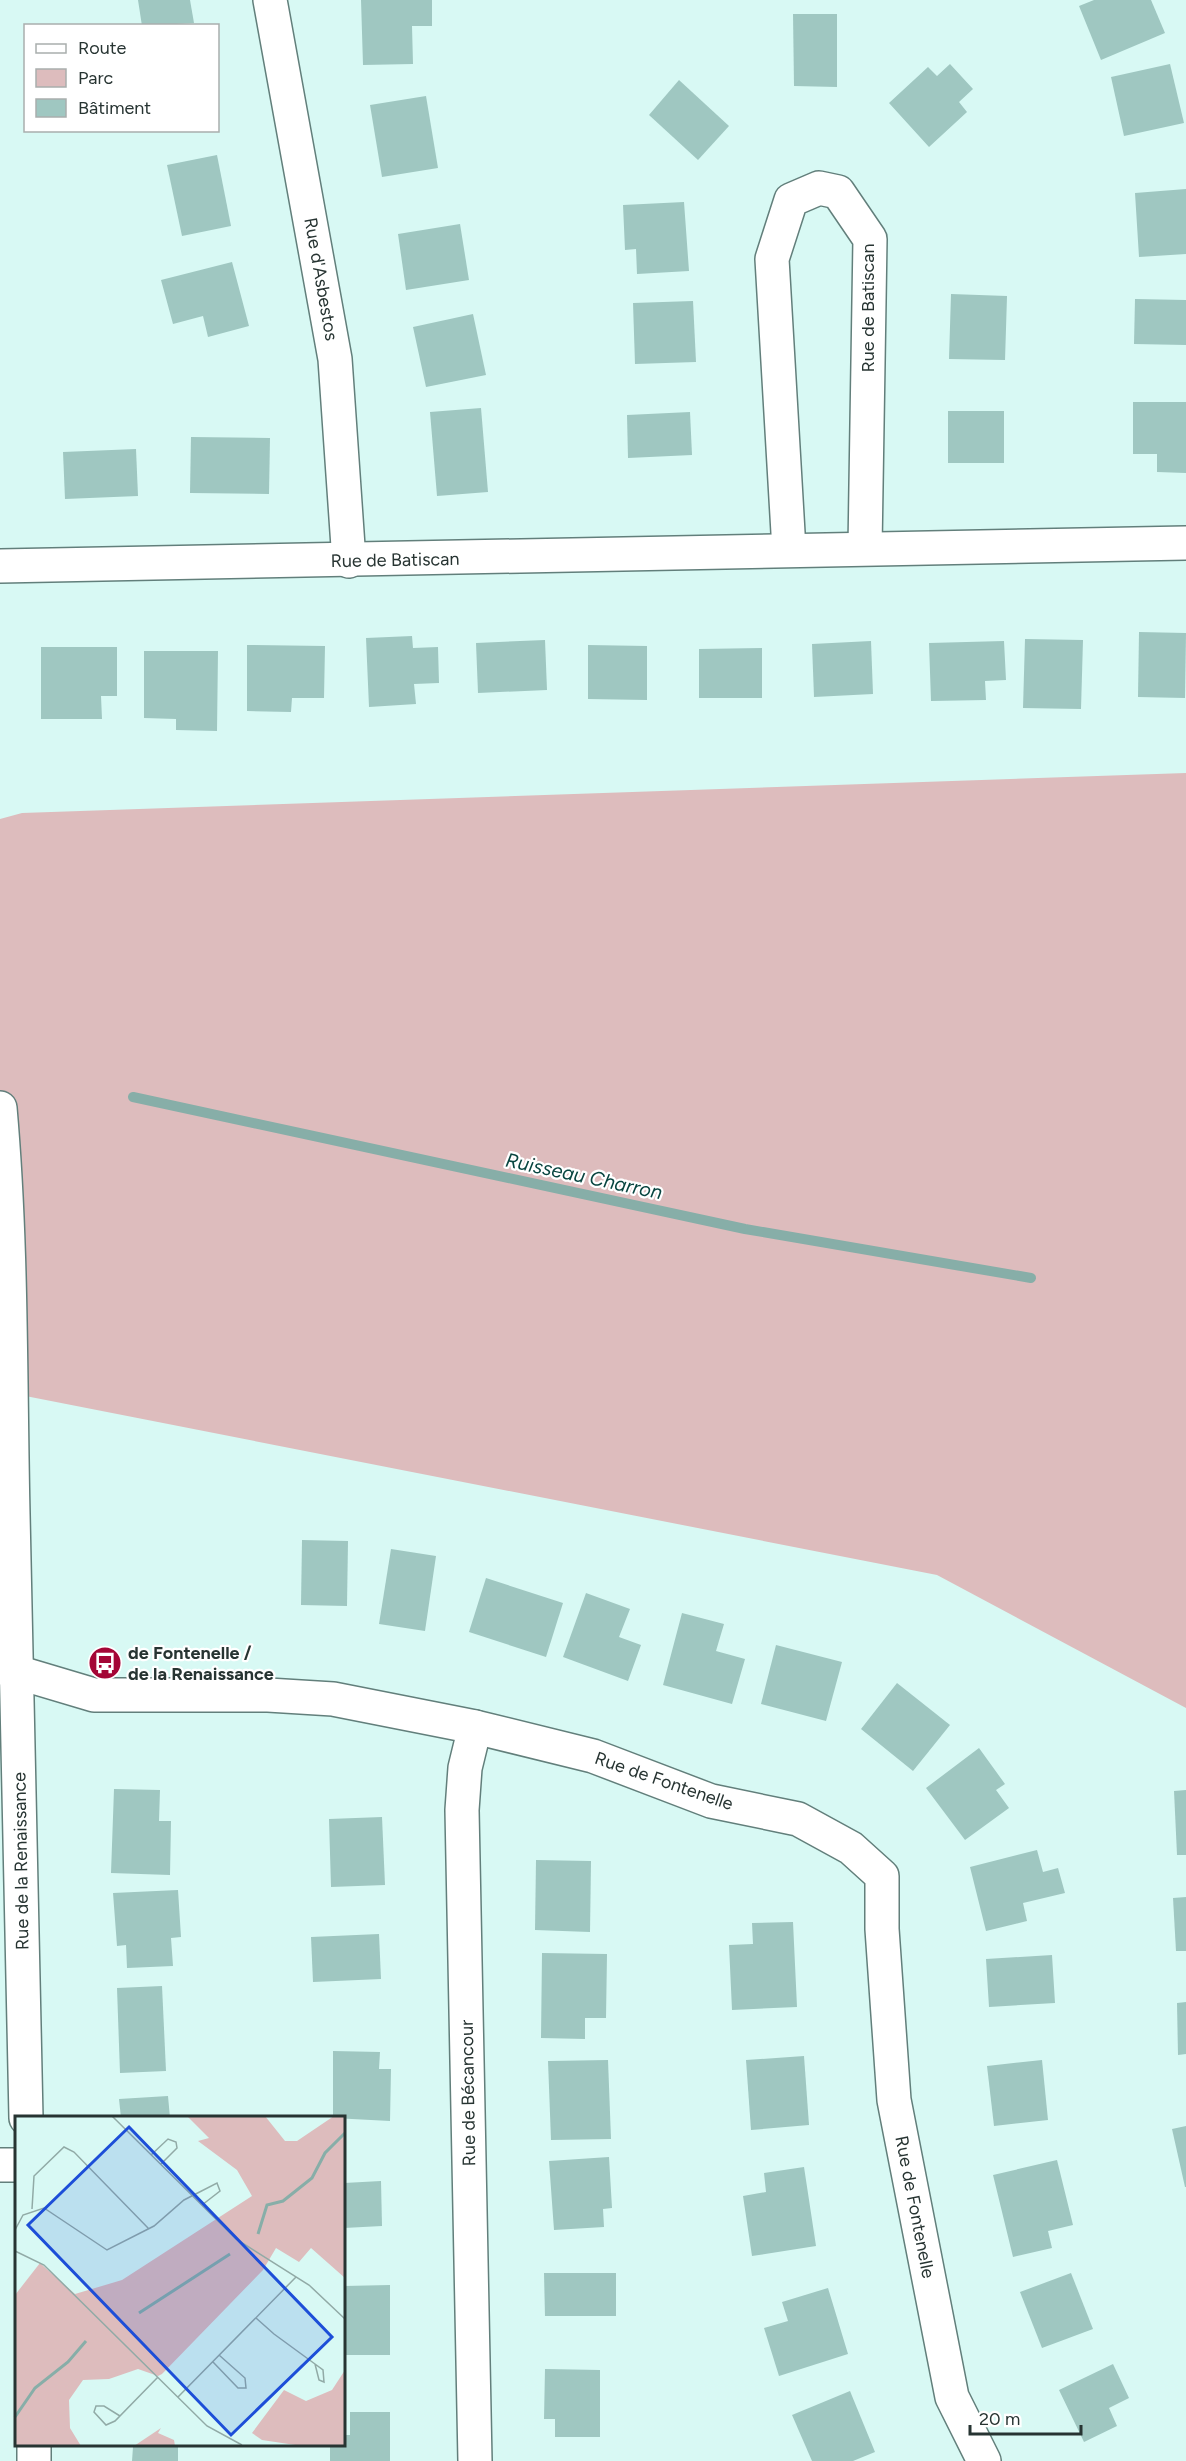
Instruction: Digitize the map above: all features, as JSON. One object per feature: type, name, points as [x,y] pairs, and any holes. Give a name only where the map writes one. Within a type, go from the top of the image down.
[{"type":"street","name":"Rue d'Asbestos","points":[[270,0],[335,359],[349,561]]},
{"type":"street","name":"Rue de Batiscan","points":[[789,550],[772,259],[792,200],[819,188],[838,192],[870,239],[865,548]]},
{"type":"street","name":"Rue de Batiscan","points":[[0,566],[1186,543]]},
{"type":"street","name":"Rue de la Renaissance","points":[[0,1108],[10,1263],[7,1562],[12,2050],[26,2116]]},
{"type":"street","name":"Rue de Fontenelle","points":[[8,1669],[94,1695],[268,1695],[333,1699],[475,1727],[593,1756],[711,1801],[798,1819],[851,1848],[882,1876],[882,1929],[894,2100],[952,2397],[984,2461]]},
{"type":"street","name":"Rue de Bécancour","points":[[475,1727],[465,1768],[462,1810],[475,2461]]},
{"type":"green space","points":[[1186,773],[1186,1708],[937,1575],[0,1391],[0,819],[22,813]]},
{"type":"building","points":[[138,0],[190,0],[194,23],[142,24]]},
{"type":"building","points":[[361,0],[432,0],[432,26],[412,26],[413,64],[363,65]]},
{"type":"building","points":[[1094,0],[1151,0],[1165,33],[1101,60],[1079,6]]},
{"type":"building","points":[[793,14],[837,14],[837,87],[794,86]]},
{"type":"building","points":[[950,64],[973,89],[959,102],[967,112],[929,147],[889,103],[928,67],[937,76]]},
{"type":"building","points":[[1170,64],[1184,123],[1124,136],[1111,77]]},
{"type":"building","points":[[679,80],[729,126],[698,160],[649,115]]},
{"type":"building","points":[[426,96],[438,168],[382,177],[370,105]]},
{"type":"building","points":[[217,155],[231,226],[182,236],[167,165]]},
{"type":"building","points":[[1186,189],[1186,254],[1139,257],[1135,193]]},
{"type":"building","points":[[684,202],[689,271],[637,274],[636,249],[625,250],[623,205]]},
{"type":"building","points":[[460,224],[469,280],[406,290],[398,234]]},
{"type":"building","points":[[232,262],[249,326],[208,337],[203,316],[173,324],[161,280]]},
{"type":"building","points":[[951,294],[1007,296],[1005,360],[949,359]]},
{"type":"building","points":[[1135,299],[1186,300],[1186,345],[1134,344]]},
{"type":"building","points":[[693,301],[696,362],[635,364],[633,303]]},
{"type":"building","points":[[473,314],[486,375],[426,387],[413,327]]},
{"type":"building","points":[[1133,402],[1186,402],[1186,473],[1157,472],[1157,454],[1133,454]]},
{"type":"building","points":[[481,408],[488,492],[437,496],[430,412]]},
{"type":"building","points":[[948,411],[1004,411],[1004,463],[948,463]]},
{"type":"building","points":[[690,412],[692,455],[628,458],[627,415]]},
{"type":"building","points":[[191,437],[270,438],[269,494],[190,493]]},
{"type":"building","points":[[136,449],[138,496],[65,499],[63,452]]},
{"type":"building","points":[[1139,632],[1186,633],[1185,698],[1138,697]]},
{"type":"building","points":[[412,636],[413,648],[438,647],[439,683],[414,684],[416,704],[369,707],[366,638]]},
{"type":"building","points":[[1025,639],[1083,640],[1081,709],[1023,708]]},
{"type":"building","points":[[545,640],[547,690],[478,693],[476,643]]},
{"type":"building","points":[[871,641],[873,694],[814,697],[812,644]]},
{"type":"building","points":[[1004,641],[1006,680],[985,681],[986,700],[931,701],[929,643]]},
{"type":"building","points":[[247,645],[325,646],[324,698],[292,698],[291,712],[247,711]]},
{"type":"building","points":[[588,645],[647,646],[647,700],[588,699]]},
{"type":"building","points":[[41,647],[117,647],[117,696],[101,696],[102,719],[41,719]]},
{"type":"building","points":[[762,648],[762,698],[699,698],[699,649]]},
{"type":"building","points":[[144,651],[218,651],[217,731],[176,730],[176,719],[144,718]]},
{"type":"building","points":[[302,1540],[348,1541],[347,1606],[301,1605]]},
{"type":"building","points":[[391,1549],[436,1556],[425,1631],[379,1624]]},
{"type":"building","points":[[486,1578],[563,1603],[546,1657],[469,1632]]},
{"type":"building","points":[[586,1593],[630,1609],[619,1637],[641,1645],[628,1681],[563,1657]]},
{"type":"building","points":[[682,1613],[724,1624],[716,1651],[745,1659],[732,1704],[663,1685]]},
{"type":"building","points":[[776,1645],[842,1662],[826,1721],[761,1704]]},
{"type":"building","points":[[897,1683],[950,1725],[913,1771],[861,1729]]},
{"type":"building","points":[[979,1748],[1005,1784],[996,1790],[1009,1808],[965,1840],[926,1788]]},
{"type":"building","points":[[114,1789],[160,1790],[159,1821],[171,1821],[170,1875],[111,1873]]},
{"type":"building","points":[[1186,1790],[1186,1855],[1177,1855],[1174,1791]]},
{"type":"building","points":[[382,1817],[385,1885],[331,1887],[329,1819]]},
{"type":"building","points":[[1037,1850],[1043,1872],[1058,1868],[1065,1893],[1023,1903],[1027,1921],[986,1931],[970,1867]]},
{"type":"building","points":[[536,1860],[591,1861],[590,1932],[535,1930]]},
{"type":"building","points":[[178,1890],[181,1937],[171,1938],[173,1966],[127,1968],[126,1945],[117,1946],[113,1893]]},
{"type":"building","points":[[1186,1897],[1186,1951],[1176,1951],[1173,1898]]},
{"type":"building","points":[[793,1922],[797,2007],[732,2010],[729,1945],[753,1944],[752,1923]]},
{"type":"building","points":[[379,1934],[381,1979],[313,1982],[311,1937]]},
{"type":"building","points":[[542,1953],[607,1954],[606,2018],[585,2018],[585,2039],[541,2038]]},
{"type":"building","points":[[1052,1955],[1055,2003],[989,2007],[986,1959]]},
{"type":"building","points":[[162,1986],[166,2071],[120,2073],[117,1988]]},
{"type":"building","points":[[1186,2002],[1186,2054],[1178,2055],[1177,2003]]},
{"type":"building","points":[[333,2051],[380,2052],[379,2069],[391,2069],[390,2121],[333,2116]]},
{"type":"building","points":[[804,2056],[809,2125],[751,2130],[746,2060]]},
{"type":"building","points":[[608,2060],[611,2139],[551,2140],[548,2061]]},
{"type":"building","points":[[1042,2060],[1048,2120],[994,2126],[987,2066]]},
{"type":"building","points":[[168,2096],[170,2116],[121,2116],[119,2099]]},
{"type":"building","points":[[1186,2126],[1186,2187],[1185,2187],[1172,2129]]},
{"type":"building","points":[[609,2157],[612,2208],[603,2209],[604,2227],[554,2230],[549,2161]]},
{"type":"building","points":[[1057,2160],[1073,2225],[1048,2231],[1052,2248],[1013,2257],[993,2175]]},
{"type":"building","points":[[804,2167],[816,2246],[752,2256],[743,2196],[766,2192],[764,2173]]},
{"type":"building","points":[[381,2181],[382,2226],[345,2228],[345,2183]]},
{"type":"building","points":[[544,2273],[616,2273],[616,2316],[545,2316]]},
{"type":"building","points":[[1071,2273],[1093,2329],[1042,2348],[1020,2292]]},
{"type":"building","points":[[390,2285],[390,2355],[345,2355],[345,2286]]},
{"type":"building","points":[[828,2288],[848,2354],[779,2376],[764,2328],[788,2321],[782,2302]]},
{"type":"building","points":[[1113,2364],[1129,2398],[1109,2408],[1117,2426],[1084,2442],[1059,2390]]},
{"type":"building","points":[[545,2369],[600,2370],[600,2437],[555,2437],[555,2419],[544,2419]]},
{"type":"building","points":[[850,2391],[875,2452],[853,2461],[812,2461],[792,2415]]},
{"type":"building","points":[[350,2412],[390,2412],[390,2461],[330,2461],[330,2446],[345,2446],[345,2435],[350,2435]]},
{"type":"building","points":[[178,2446],[178,2461],[132,2461],[133,2447],[123,2447]]},
{"type":"waterway","name":"Ruisseau Charron","points":[[133,1097],[745,1229],[1031,1278]]},
{"type":"place","name":"de Fontenelle / de la Renaissance","points":[[105,1663]]}]
